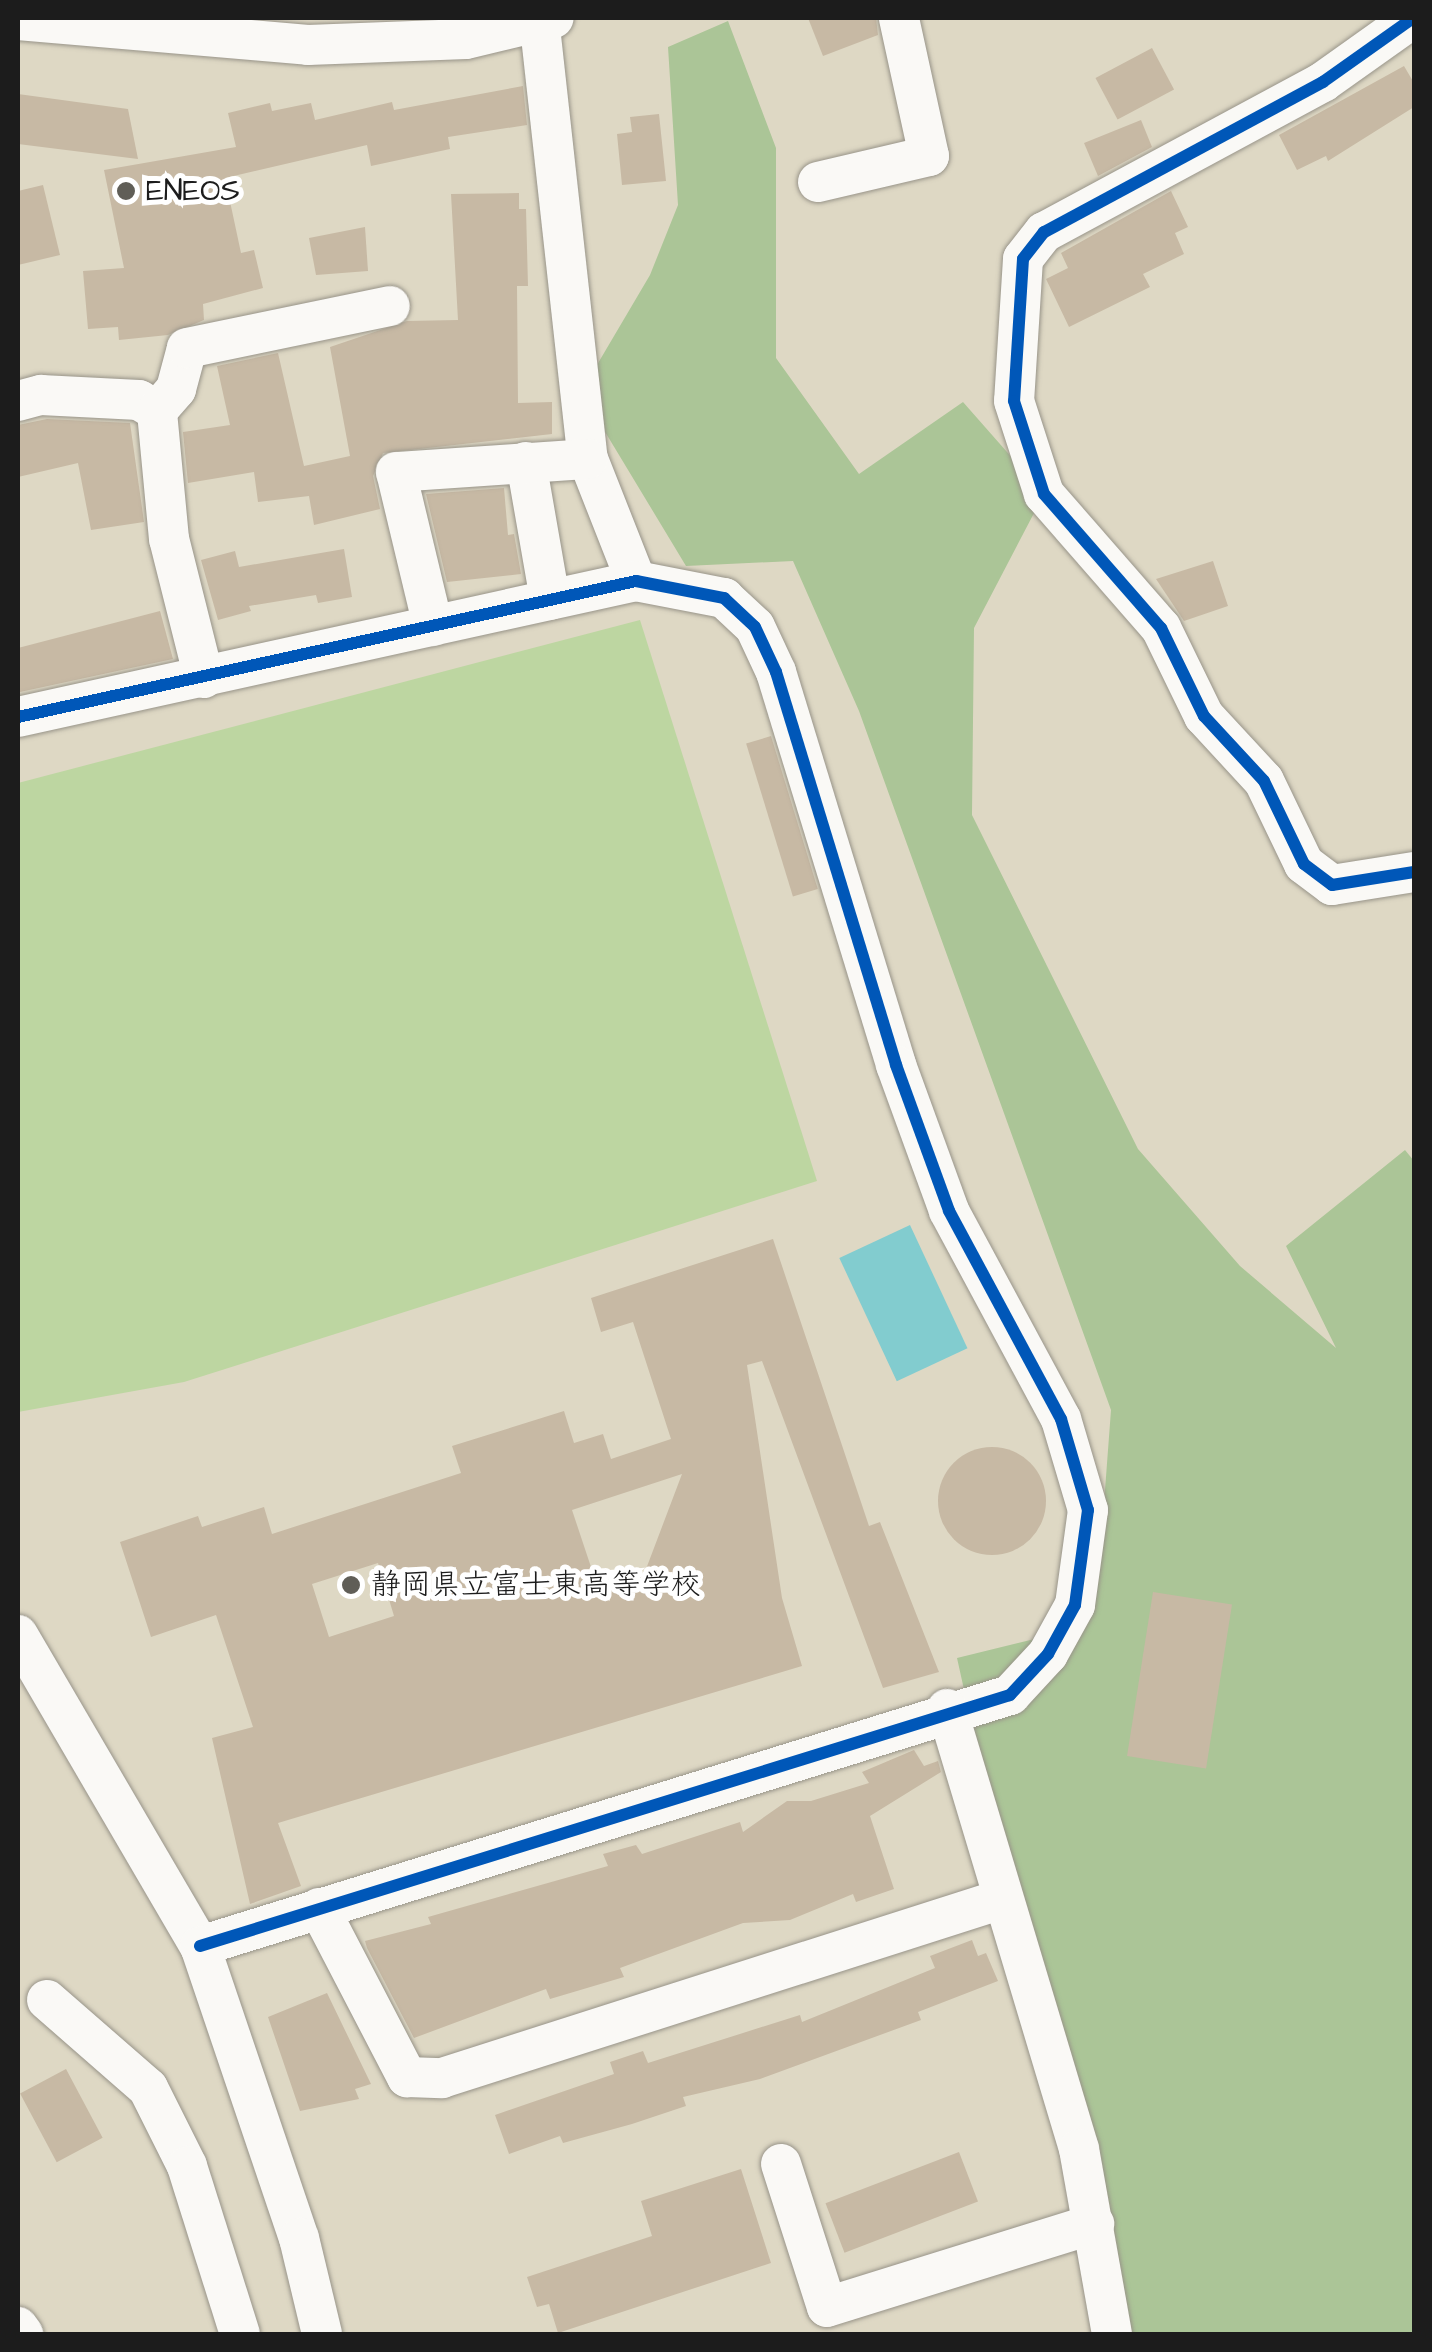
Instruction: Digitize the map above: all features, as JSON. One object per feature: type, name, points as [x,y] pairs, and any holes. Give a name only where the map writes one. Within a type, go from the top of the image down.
[{"type":"street","points":[[818,182],[929,156],[899,18]]},
{"type":"street","points":[[1413,18],[1323,82],[1044,232],[1022,259],[1014,401],[1044,494],[1161,628],[1204,716],[1264,781],[1304,864],[1332,885],[1414,872]]},
{"type":"street","points":[[18,20],[308,44],[466,39],[544,19],[588,459],[636,581]]},
{"type":"street","points":[[204,678],[169,539],[157,412],[176,389],[186,348],[390,306]]},
{"type":"street","points":[[18,401],[40,396],[139,400],[157,412]]},
{"type":"street","points":[[433,626],[396,472],[588,459]]},
{"type":"street","points":[[526,462],[550,600]]},
{"type":"street","points":[[18,716],[636,581],[724,598],[755,626],[776,672],[896,1065],[949,1211],[1061,1419],[1082,1471],[1088,1510],[1084,1562],[1075,1604],[1048,1654],[1010,1694],[947,1709],[200,1946]]},
{"type":"street","points":[[18,1635],[200,1946],[299,2238],[322,2334]]},
{"type":"street","points":[[947,1709],[1079,2148],[1112,2334]]},
{"type":"street","points":[[319,1908],[406,2077],[442,2078],[1002,1899]]},
{"type":"street","points":[[47,2000],[148,2088],[187,2166],[240,2334]]},
{"type":"street","points":[[780,2164],[827,2307],[1094,2224]]},
{"type":"street","points":[[18,2327],[23,2334]]},
{"type":"green space","points":[[728,21],[776,148],[776,358],[859,474],[963,402],[1044,494],[974,628],[972,815],[1138,1149],[1240,1266],[1336,1348],[1286,1246],[1405,1150],[1414,1161],[1414,2334],[1107,2334],[957,1658],[1080,1628],[1099,1570],[1111,1410],[859,711],[793,561],[686,566],[581,392],[650,275],[678,205],[668,47]]},
{"type":"green space","points":[[640,620],[817,1181],[184,1382],[18,1412],[18,783]]},
{"type":"water","points":[[910,1225],[967,1348],[897,1381],[839,1258]]},
{"type":"building","points":[[808,18],[876,18],[878,35],[823,56]]},
{"type":"building","points":[[1152,48],[1174,89],[1118,120],[1095,78]]},
{"type":"building","points":[[1404,66],[1414,83],[1414,107],[1328,161],[1326,156],[1297,170],[1279,135]]},
{"type":"building","points":[[523,86],[527,125],[448,137],[450,149],[371,166],[367,145],[225,178],[241,253],[254,250],[263,288],[203,304],[204,320],[168,335],[119,340],[118,327],[88,329],[83,271],[124,268],[104,170],[236,147],[228,113],[270,103],[272,111],[311,103],[315,120],[392,102],[394,110]]},
{"type":"building","name":"ENEOS","points":[[18,94],[128,109],[138,159],[18,144]]},
{"type":"building","points":[[659,114],[666,181],[622,185],[617,134],[632,132],[630,117]]},
{"type":"building","points":[[1141,120],[1152,147],[1098,176],[1084,143]]},
{"type":"building","points":[[43,185],[60,255],[18,265],[18,191]]},
{"type":"building","points":[[1171,191],[1188,227],[1175,233],[1184,254],[1143,274],[1150,287],[1069,327],[1046,279],[1068,268],[1061,253]]},
{"type":"building","points":[[519,193],[519,209],[526,209],[528,286],[517,286],[518,403],[552,402],[552,434],[383,453],[373,476],[380,509],[314,525],[309,496],[258,502],[254,472],[188,483],[183,432],[230,425],[217,366],[278,353],[304,466],[350,456],[330,347],[407,321],[458,320],[451,194]]},
{"type":"building","points":[[365,227],[368,271],[316,275],[309,238]]},
{"type":"building","points":[[47,419],[130,423],[144,522],[91,530],[78,463],[18,477],[18,425]]},
{"type":"building","points":[[504,488],[508,535],[514,534],[521,574],[447,582],[426,494]]},
{"type":"building","points":[[344,549],[352,597],[318,603],[316,595],[249,606],[251,611],[218,620],[201,560],[235,551],[239,567]]},
{"type":"building","points":[[1213,561],[1228,606],[1184,621],[1156,579]]},
{"type":"building","points":[[160,611],[173,659],[20,692],[18,648]]},
{"type":"building","points":[[771,736],[818,889],[793,897],[746,744]]},
{"type":"building","points":[[773,1239],[869,1526],[880,1522],[939,1672],[883,1688],[762,1361],[747,1365],[782,1598],[802,1666],[278,1823],[301,1886],[250,1904],[212,1738],[253,1727],[216,1615],[151,1637],[120,1542],[198,1516],[202,1527],[264,1507],[272,1534],[461,1473],[452,1446],[564,1411],[574,1443],[603,1434],[611,1459],[671,1439],[633,1322],[601,1332],[591,1298]],"holes":[[[682,1474],[643,1577],[599,1591],[572,1510]],[[378,1563],[394,1616],[329,1637],[312,1584]]]},
{"type":"building","points":[[992,1447],[1013,1451],[1030,1463],[1042,1480],[1046,1501],[1042,1522],[1030,1539],[1013,1551],[992,1555],[971,1551],[954,1539],[942,1522],[938,1501],[942,1480],[954,1463],[971,1451]]},
{"type":"building","points":[[1153,1592],[1232,1605],[1206,1768],[1127,1756]]},
{"type":"building","points":[[914,1750],[924,1766],[938,1761],[941,1772],[870,1816],[894,1889],[856,1902],[853,1894],[790,1920],[743,1923],[620,1968],[624,1977],[550,1999],[546,1989],[414,2038],[367,1948],[365,1941],[431,1924],[428,1917],[608,1866],[603,1854],[636,1845],[642,1854],[740,1822],[743,1832],[787,1801],[811,1801],[869,1783],[862,1772]]},
{"type":"building","points":[[972,1940],[978,1956],[986,1953],[998,1981],[918,2012],[921,2020],[760,2079],[683,2097],[686,2106],[632,2124],[563,2143],[560,2136],[509,2154],[495,2115],[614,2074],[610,2062],[643,2051],[648,2063],[800,2015],[802,2022],[935,1968],[930,1956]]},
{"type":"building","points":[[327,1993],[371,2084],[355,2089],[359,2099],[300,2111],[268,2017]]},
{"type":"building","points":[[66,2069],[103,2138],[57,2162],[20,2093]]},
{"type":"building","points":[[959,2152],[978,2201],[844,2253],[825,2203]]},
{"type":"building","points":[[741,2169],[771,2263],[558,2333],[549,2304],[537,2307],[527,2277],[652,2236],[641,2201]]},
{"type":"cycle path","points":[[1413,18],[1323,82],[1044,232],[1023,259],[1014,401],[1044,494],[1161,628],[1204,716],[1264,781],[1304,864],[1332,885],[1414,872]]},
{"type":"cycle path","points":[[18,717],[636,581],[724,598],[755,627],[776,672],[896,1065],[949,1211],[1061,1419],[1088,1510],[1075,1605],[1048,1654],[1010,1695],[200,1946]]},
{"type":"place","name":"ENEOS","points":[[126,191]]},
{"type":"place","name":"静岡県立富士東高等学校","points":[[351,1585]]}]
